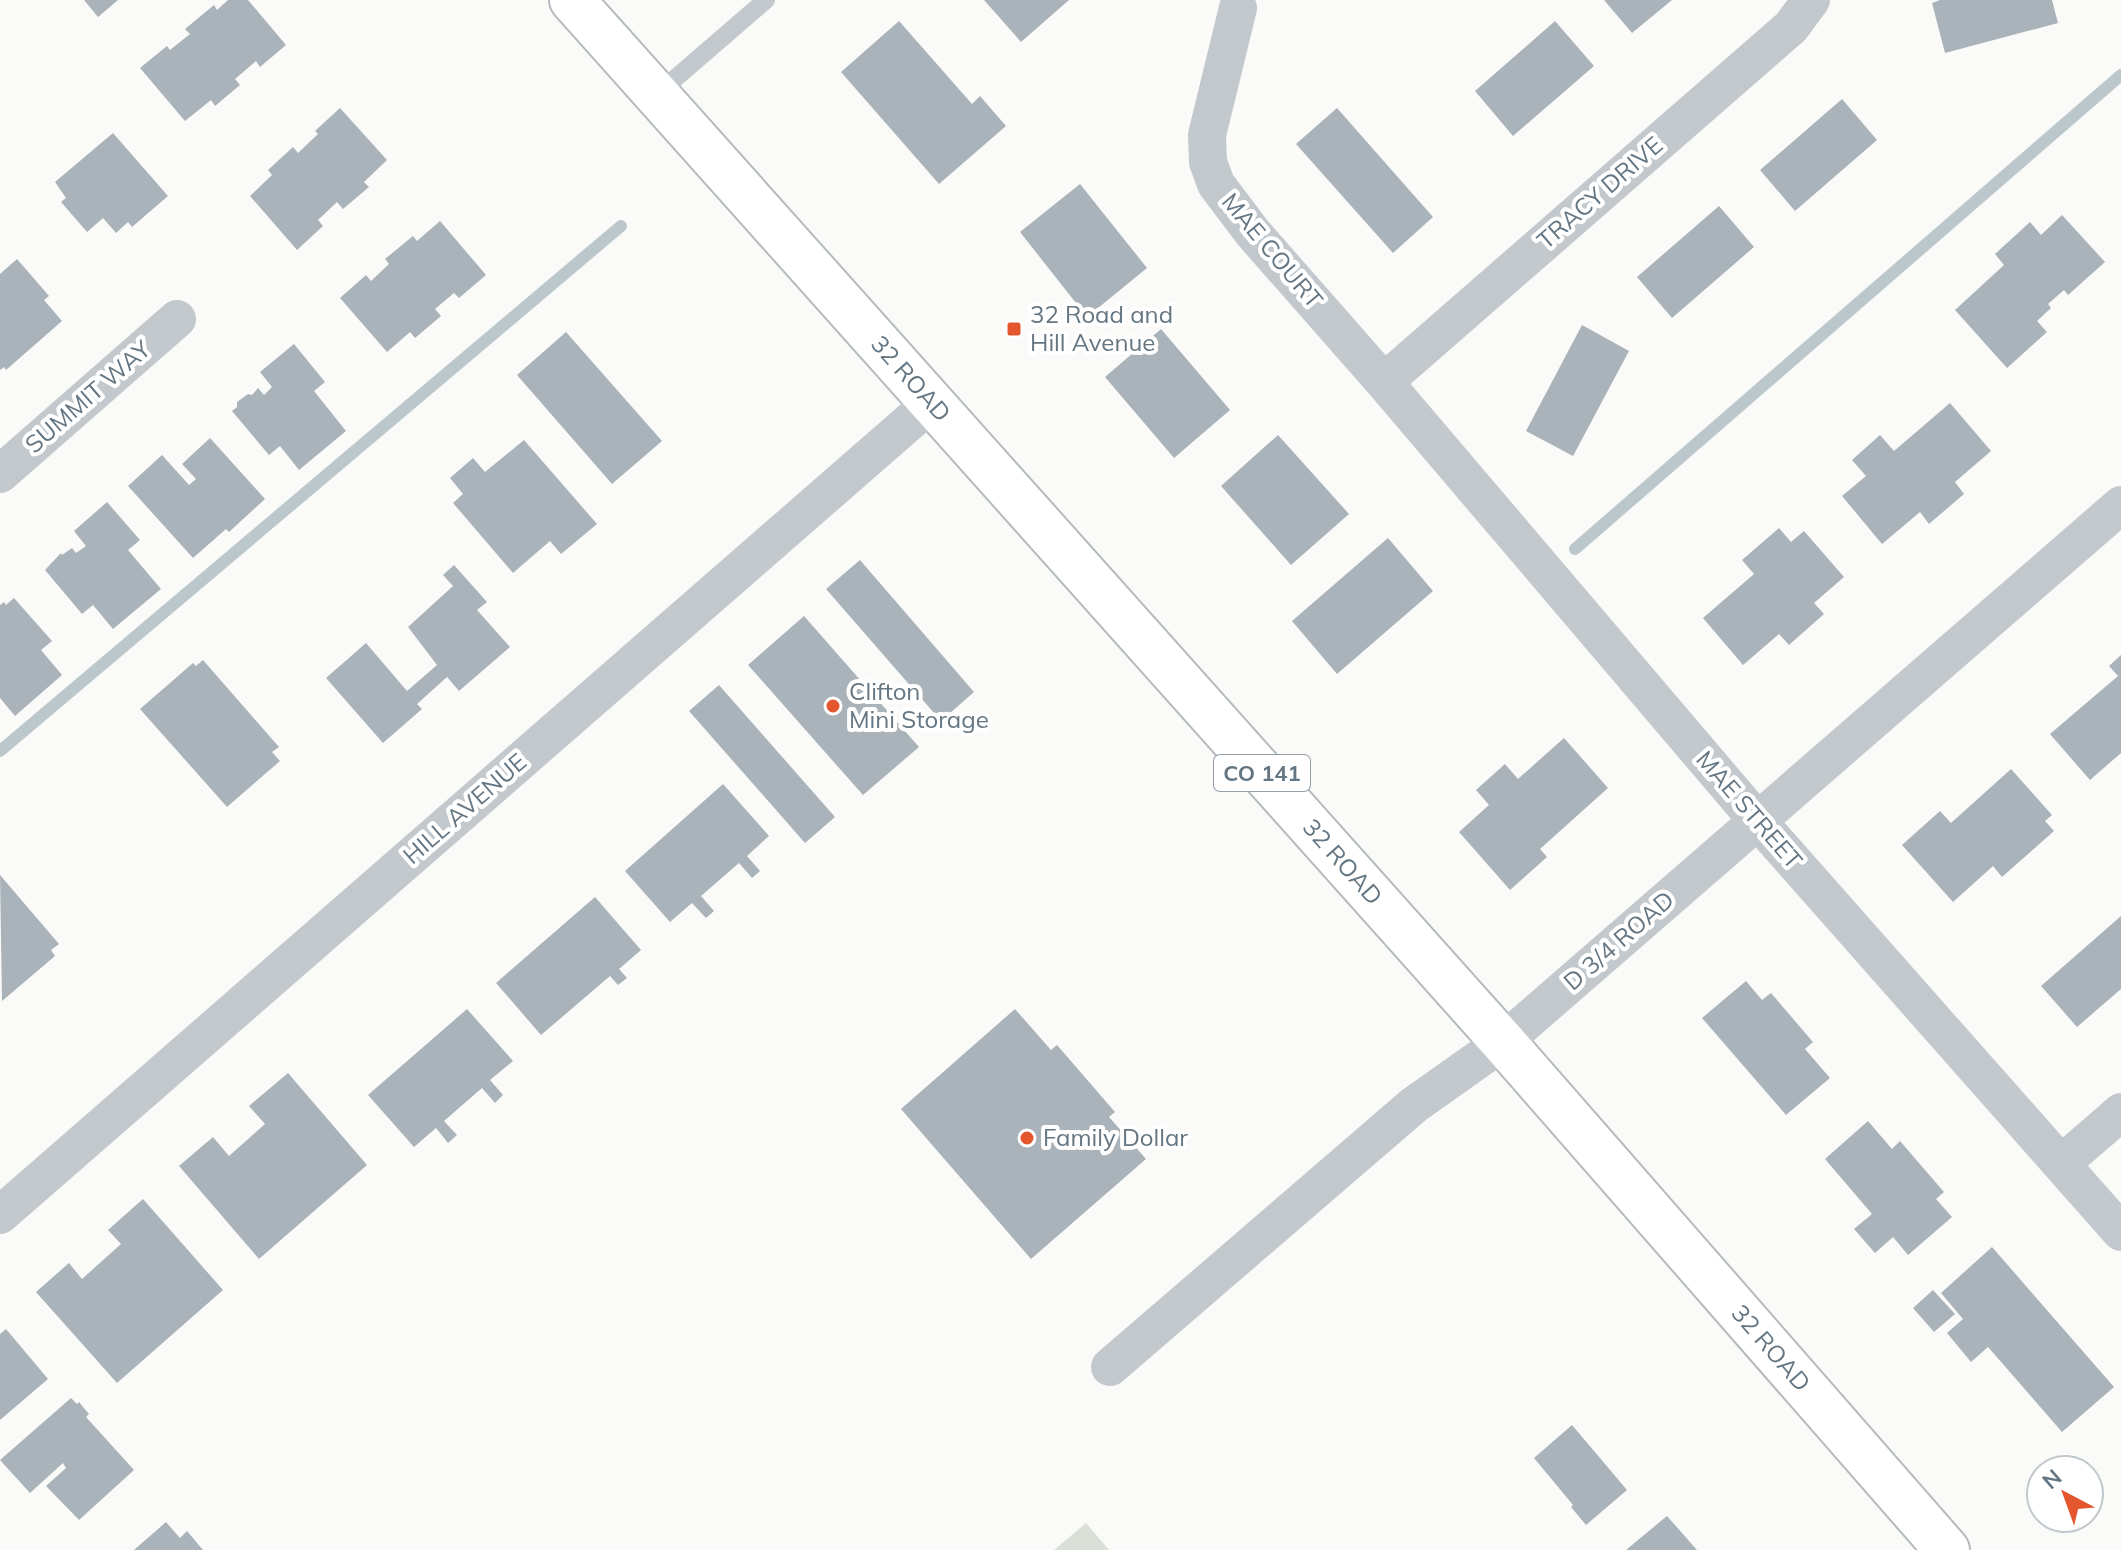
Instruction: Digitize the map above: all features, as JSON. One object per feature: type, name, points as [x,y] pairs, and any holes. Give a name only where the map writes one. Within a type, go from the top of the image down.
[{"type":"main road","name":"32 ROAD","points":[[572,0],[1503,1042],[1947,1550]]},
{"type":"street","name":"TRACY DRIVE","points":[[1384,382],[1791,27],[1811,0]]},
{"type":"street","name":"MAE COURT","points":[[1238,8],[1207,135],[1208,162],[1216,184],[1253,233],[1384,382]]},
{"type":"street","name":"SUMMIT WAY","points":[[0,474],[177,319]]},
{"type":"street","name":"MAE STREET","points":[[1384,382],[1756,819],[2121,1232]]},
{"type":"street","name":"HILL AVENUE","points":[[0,1215],[930,404]]},
{"type":"street","name":"D 3/4 ROAD","points":[[1110,1367],[1414,1105],[1503,1042],[2121,505]]},
{"type":"street","points":[[2061,1164],[2121,1112]]},
{"type":"lane","points":[[656,95],[766,0]]},
{"type":"shaded area","points":[[1086,1523],[1109,1550],[1054,1550]]},
{"type":"building","points":[[84,0],[118,0],[98,17]]},
{"type":"building","points":[[228,0],[248,0],[286,45],[260,67],[256,61],[235,79],[240,85],[215,106],[211,100],[185,121],[140,68],[167,46],[170,50],[190,34],[185,29],[214,5],[217,10]]},
{"type":"building","points":[[984,0],[1069,0],[1021,42]]},
{"type":"building","points":[[1604,0],[1672,0],[1632,33]]},
{"type":"building","points":[[1940,0],[2052,0],[2058,23],[1945,53],[1932,3]]},
{"type":"building","points":[[899,21],[972,104],[980,96],[1006,126],[939,184],[841,72]]},
{"type":"building","points":[[1555,21],[1594,66],[1513,136],[1475,91]]},
{"type":"building","points":[[1842,99],[1877,140],[1795,211],[1760,170]]},
{"type":"building","points":[[340,108],[387,160],[364,182],[369,187],[343,209],[337,202],[318,220],[323,226],[297,250],[250,196],[272,175],[268,170],[293,147],[298,153],[318,134],[315,131]]},
{"type":"building","points":[[1337,108],[1433,217],[1393,253],[1296,144]]},
{"type":"building","points":[[113,133],[168,196],[132,227],[128,222],[116,233],[103,218],[87,232],[61,202],[66,198],[55,182]]},
{"type":"building","points":[[1080,184],[1147,268],[1087,317],[1020,232]]},
{"type":"building","points":[[1719,206],[1754,247],[1672,318],[1637,277]]},
{"type":"building","points":[[2062,215],[2105,262],[2068,295],[2064,290],[2048,304],[2051,308],[2037,321],[2047,332],[2007,368],[1955,310],[2004,265],[1995,254],[2030,222],[2041,235]]},
{"type":"building","points":[[440,221],[486,275],[459,298],[454,293],[435,309],[441,316],[415,338],[410,332],[387,352],[340,298],[366,275],[371,281],[389,264],[385,259],[413,236],[417,241]]},
{"type":"building","points":[[17,259],[49,296],[44,300],[62,321],[6,370],[4,367],[0,370],[0,274]]},
{"type":"building","points":[[1582,325],[1629,351],[1573,456],[1526,431]]},
{"type":"building","points":[[1161,329],[1230,410],[1174,458],[1105,377]]},
{"type":"building","points":[[566,332],[662,441],[612,484],[517,375]]},
{"type":"building","points":[[294,344],[325,382],[314,391],[346,431],[299,470],[280,446],[269,455],[232,411],[237,407],[237,402],[248,394],[252,395],[258,388],[264,395],[272,387],[260,372]]},
{"type":"building","points":[[1950,403],[1991,451],[1955,482],[1964,494],[1929,524],[1920,512],[1882,544],[1842,496],[1866,476],[1852,460],[1880,435],[1894,451]]},
{"type":"building","points":[[1278,435],[1349,514],[1291,565],[1221,486]]},
{"type":"building","points":[[210,438],[265,499],[229,532],[226,529],[193,558],[128,486],[162,455],[189,485],[196,479],[182,464]]},
{"type":"building","points":[[524,440],[597,524],[561,554],[550,541],[513,573],[453,503],[463,494],[450,478],[473,458],[485,472]]},
{"type":"building","points":[[107,502],[140,540],[128,550],[161,589],[113,629],[93,605],[82,614],[45,570],[61,553],[72,548],[76,553],[86,546],[74,531]]},
{"type":"building","points":[[1779,528],[1791,542],[1804,531],[1844,577],[1814,603],[1824,614],[1789,645],[1779,634],[1743,665],[1703,618],[1754,574],[1742,560]]},
{"type":"building","points":[[1388,538],[1433,591],[1337,674],[1292,621]]},
{"type":"building","name":"Clifton Mini Storage","points":[[860,560],[974,692],[941,721],[826,589]]},
{"type":"building","points":[[454,565],[487,602],[477,610],[510,647],[459,691],[447,677],[417,704],[422,709],[383,743],[326,678],[366,643],[407,691],[437,665],[408,627],[453,586],[443,575]]},
{"type":"building","points":[[14,598],[52,641],[41,650],[62,675],[15,716],[0,698],[0,605],[4,602],[6,605]]},
{"type":"building","name":"Clifton Mini Storage","points":[[804,616],[919,747],[863,795],[748,665]]},
{"type":"building","points":[[2121,655],[2121,753],[2090,780],[2050,734],[2118,676],[2109,666]]},
{"type":"building","points":[[203,660],[279,747],[272,752],[280,761],[227,807],[140,709],[193,663],[196,666]]},
{"type":"building","name":"Clifton Mini Storage","points":[[719,685],[835,817],[805,843],[689,711]]},
{"type":"building","points":[[1564,738],[1608,788],[1540,849],[1547,857],[1510,890],[1459,832],[1489,805],[1476,790],[1505,764],[1518,779]]},
{"type":"building","points":[[2011,769],[2052,815],[2045,821],[2054,831],[2002,877],[1993,866],[1953,902],[1902,845],[1940,811],[1951,823]]},
{"type":"building","points":[[723,784],[769,836],[747,856],[760,871],[752,878],[739,863],[701,896],[714,911],[706,918],[692,903],[670,922],[625,871]]},
{"type":"building","points":[[0,875],[59,944],[51,950],[55,956],[2,1001]]},
{"type":"building","points":[[595,897],[641,950],[619,969],[627,978],[618,985],[610,976],[541,1035],[496,983]]},
{"type":"building","points":[[2121,916],[2121,989],[2077,1027],[2041,986]]},
{"type":"building","points":[[1746,981],[1762,1000],[1771,993],[1813,1042],[1805,1049],[1830,1078],[1786,1115],[1702,1018]]},
{"type":"building","points":[[467,1009],[513,1061],[490,1080],[503,1095],[495,1103],[482,1088],[444,1121],[457,1135],[448,1143],[436,1128],[414,1147],[368,1095]]},
{"type":"building","name":"Family Dollar","points":[[1015,1009],[1051,1050],[1057,1045],[1115,1112],[1109,1117],[1146,1159],[1031,1259],[901,1109]]},
{"type":"building","points":[[288,1073],[367,1165],[259,1259],[179,1166],[213,1137],[229,1156],[265,1124],[249,1106]]},
{"type":"building","points":[[1868,1121],[1892,1149],[1900,1141],[1944,1192],[1936,1199],[1952,1217],[1908,1255],[1893,1237],[1875,1253],[1854,1229],[1872,1214],[1825,1159]]},
{"type":"building","points":[[143,1199],[223,1290],[117,1383],[36,1292],[69,1263],[82,1279],[121,1244],[108,1230]]},
{"type":"building","points":[[1992,1247],[2114,1387],[2062,1432],[1988,1347],[1971,1362],[1947,1333],[1963,1319],[1941,1293]]},
{"type":"building","points":[[1933,1290],[1955,1314],[1934,1332],[1913,1308]]},
{"type":"building","points":[[6,1329],[48,1379],[0,1420],[0,1334]]},
{"type":"building","points":[[71,1398],[77,1404],[79,1402],[89,1414],[86,1417],[134,1470],[79,1520],[46,1486],[66,1468],[63,1463],[30,1493],[0,1460]]},
{"type":"building","points":[[1572,1425],[1627,1490],[1586,1525],[1534,1458]]},
{"type":"building","points":[[1667,1516],[1697,1550],[1626,1550]]},
{"type":"building","points":[[166,1522],[180,1538],[187,1531],[203,1550],[134,1550]]},
{"type":"waterway","points":[[1575,549],[2121,75]]},
{"type":"waterway","points":[[0,751],[621,226]]},
{"type":"place","name":"32 Road and Hill Avenue","points":[[1014,329]]},
{"type":"place","name":"Clifton Mini Storage","points":[[833,706]]},
{"type":"place","name":"Family Dollar","points":[[1027,1138]]}]
